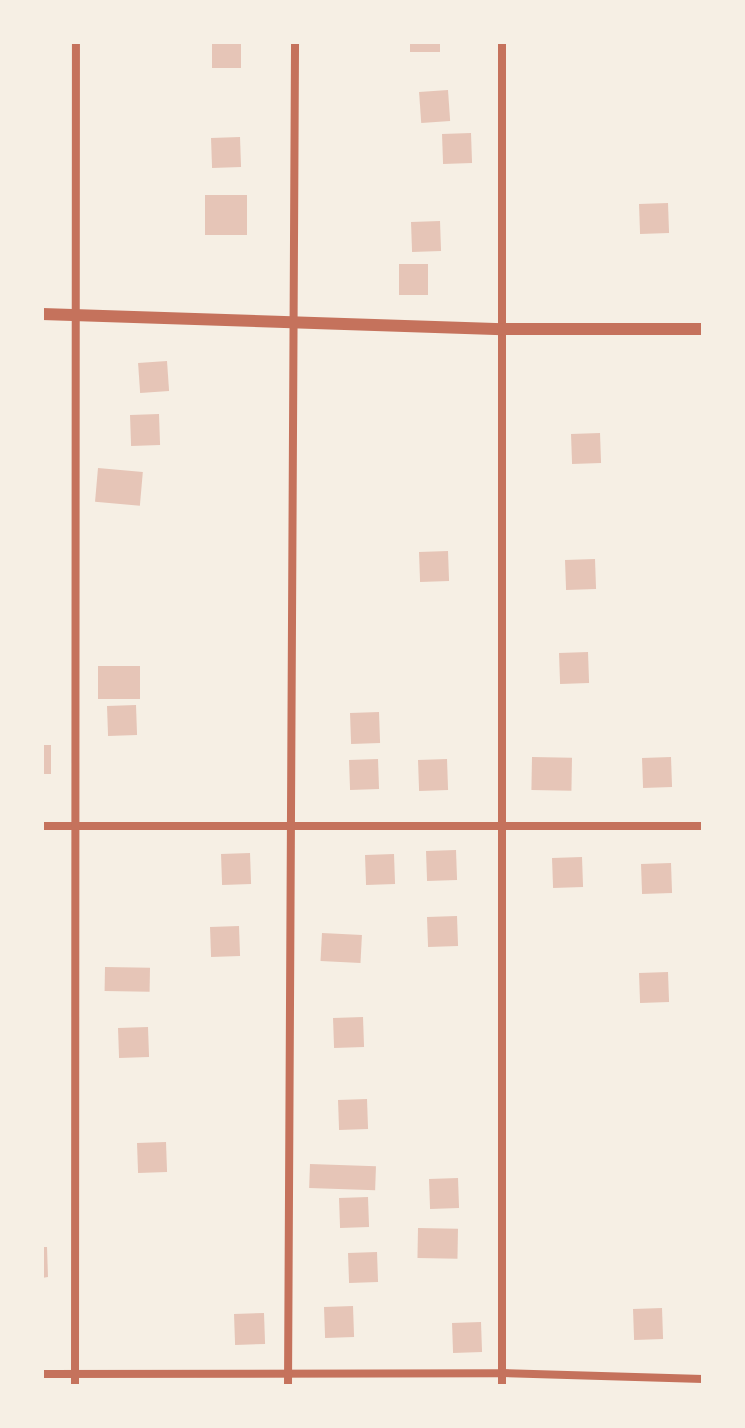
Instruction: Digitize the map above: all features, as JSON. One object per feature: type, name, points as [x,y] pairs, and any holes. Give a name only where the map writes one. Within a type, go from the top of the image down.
[{"type":"street","points":[[75,1386],[76,42]]},
{"type":"street","points":[[288,1386],[295,42]]},
{"type":"street","points":[[502,42],[502,1386]]},
{"type":"street","points":[[42,314],[503,329],[703,329]]},
{"type":"street","points":[[42,826],[703,826]]},
{"type":"street","points":[[42,1374],[503,1373],[703,1379]]},
{"type":"building","points":[[212,42],[241,42],[241,68],[212,68]]},
{"type":"building","points":[[410,42],[440,42],[440,52],[410,52]]},
{"type":"building","points":[[448,90],[450,121],[421,123],[419,92]]},
{"type":"building","points":[[471,133],[472,163],[443,164],[442,134]]},
{"type":"building","points":[[240,137],[241,167],[212,168],[211,138]]},
{"type":"building","points":[[205,195],[247,195],[247,235],[205,235]]},
{"type":"building","points":[[668,203],[669,233],[640,234],[639,204]]},
{"type":"building","points":[[440,221],[441,251],[412,252],[411,222]]},
{"type":"building","points":[[399,264],[428,264],[428,295],[399,295]]},
{"type":"building","points":[[167,361],[169,391],[140,393],[138,363]]},
{"type":"building","points":[[159,414],[160,445],[131,446],[130,415]]},
{"type":"building","points":[[600,433],[601,463],[572,464],[571,434]]},
{"type":"building","points":[[98,468],[143,472],[140,506],[95,502]]},
{"type":"building","points":[[448,551],[449,581],[420,582],[419,552]]},
{"type":"building","points":[[595,559],[596,589],[566,590],[565,560]]},
{"type":"building","points":[[588,652],[589,683],[560,684],[559,653]]},
{"type":"building","points":[[98,666],[140,666],[140,699],[98,699]]},
{"type":"building","points":[[136,705],[137,735],[108,736],[107,706]]},
{"type":"building","points":[[379,712],[380,743],[351,744],[350,713]]},
{"type":"building","points":[[42,745],[51,745],[51,774],[42,774]]},
{"type":"building","points":[[532,757],[572,758],[571,791],[531,790]]},
{"type":"building","points":[[671,757],[672,787],[643,788],[642,758]]},
{"type":"building","points":[[378,759],[379,789],[350,790],[349,760]]},
{"type":"building","points":[[447,759],[448,790],[419,791],[418,760]]},
{"type":"building","points":[[456,850],[457,880],[427,881],[426,851]]},
{"type":"building","points":[[250,853],[251,884],[222,885],[221,854]]},
{"type":"building","points":[[394,854],[395,884],[366,885],[365,855]]},
{"type":"building","points":[[582,857],[583,887],[553,888],[552,858]]},
{"type":"building","points":[[671,863],[672,893],[642,894],[641,864]]},
{"type":"building","points":[[457,916],[458,946],[428,947],[427,917]]},
{"type":"building","points":[[239,926],[240,956],[211,957],[210,927]]},
{"type":"building","points":[[322,933],[362,935],[360,963],[321,961]]},
{"type":"building","points":[[105,967],[150,968],[150,992],[105,991]]},
{"type":"building","points":[[668,972],[669,1002],[640,1003],[639,973]]},
{"type":"building","points":[[363,1017],[364,1047],[334,1048],[333,1018]]},
{"type":"building","points":[[148,1027],[149,1057],[119,1058],[118,1028]]},
{"type":"building","points":[[367,1099],[368,1129],[339,1130],[338,1100]]},
{"type":"building","points":[[166,1142],[167,1172],[138,1173],[137,1143]]},
{"type":"building","points":[[310,1164],[376,1166],[375,1190],[309,1188]]},
{"type":"building","points":[[458,1178],[459,1208],[430,1209],[429,1179]]},
{"type":"building","points":[[368,1197],[369,1227],[340,1228],[339,1198]]},
{"type":"building","points":[[418,1228],[458,1229],[457,1259],[417,1258]]},
{"type":"building","points":[[42,1247],[47,1247],[48,1277],[42,1278]]},
{"type":"building","points":[[377,1252],[378,1282],[349,1283],[348,1253]]},
{"type":"building","points":[[353,1306],[354,1337],[325,1338],[324,1307]]},
{"type":"building","points":[[662,1308],[663,1339],[634,1340],[633,1309]]},
{"type":"building","points":[[264,1313],[265,1344],[235,1345],[234,1314]]},
{"type":"building","points":[[481,1322],[482,1352],[453,1353],[452,1323]]}]
